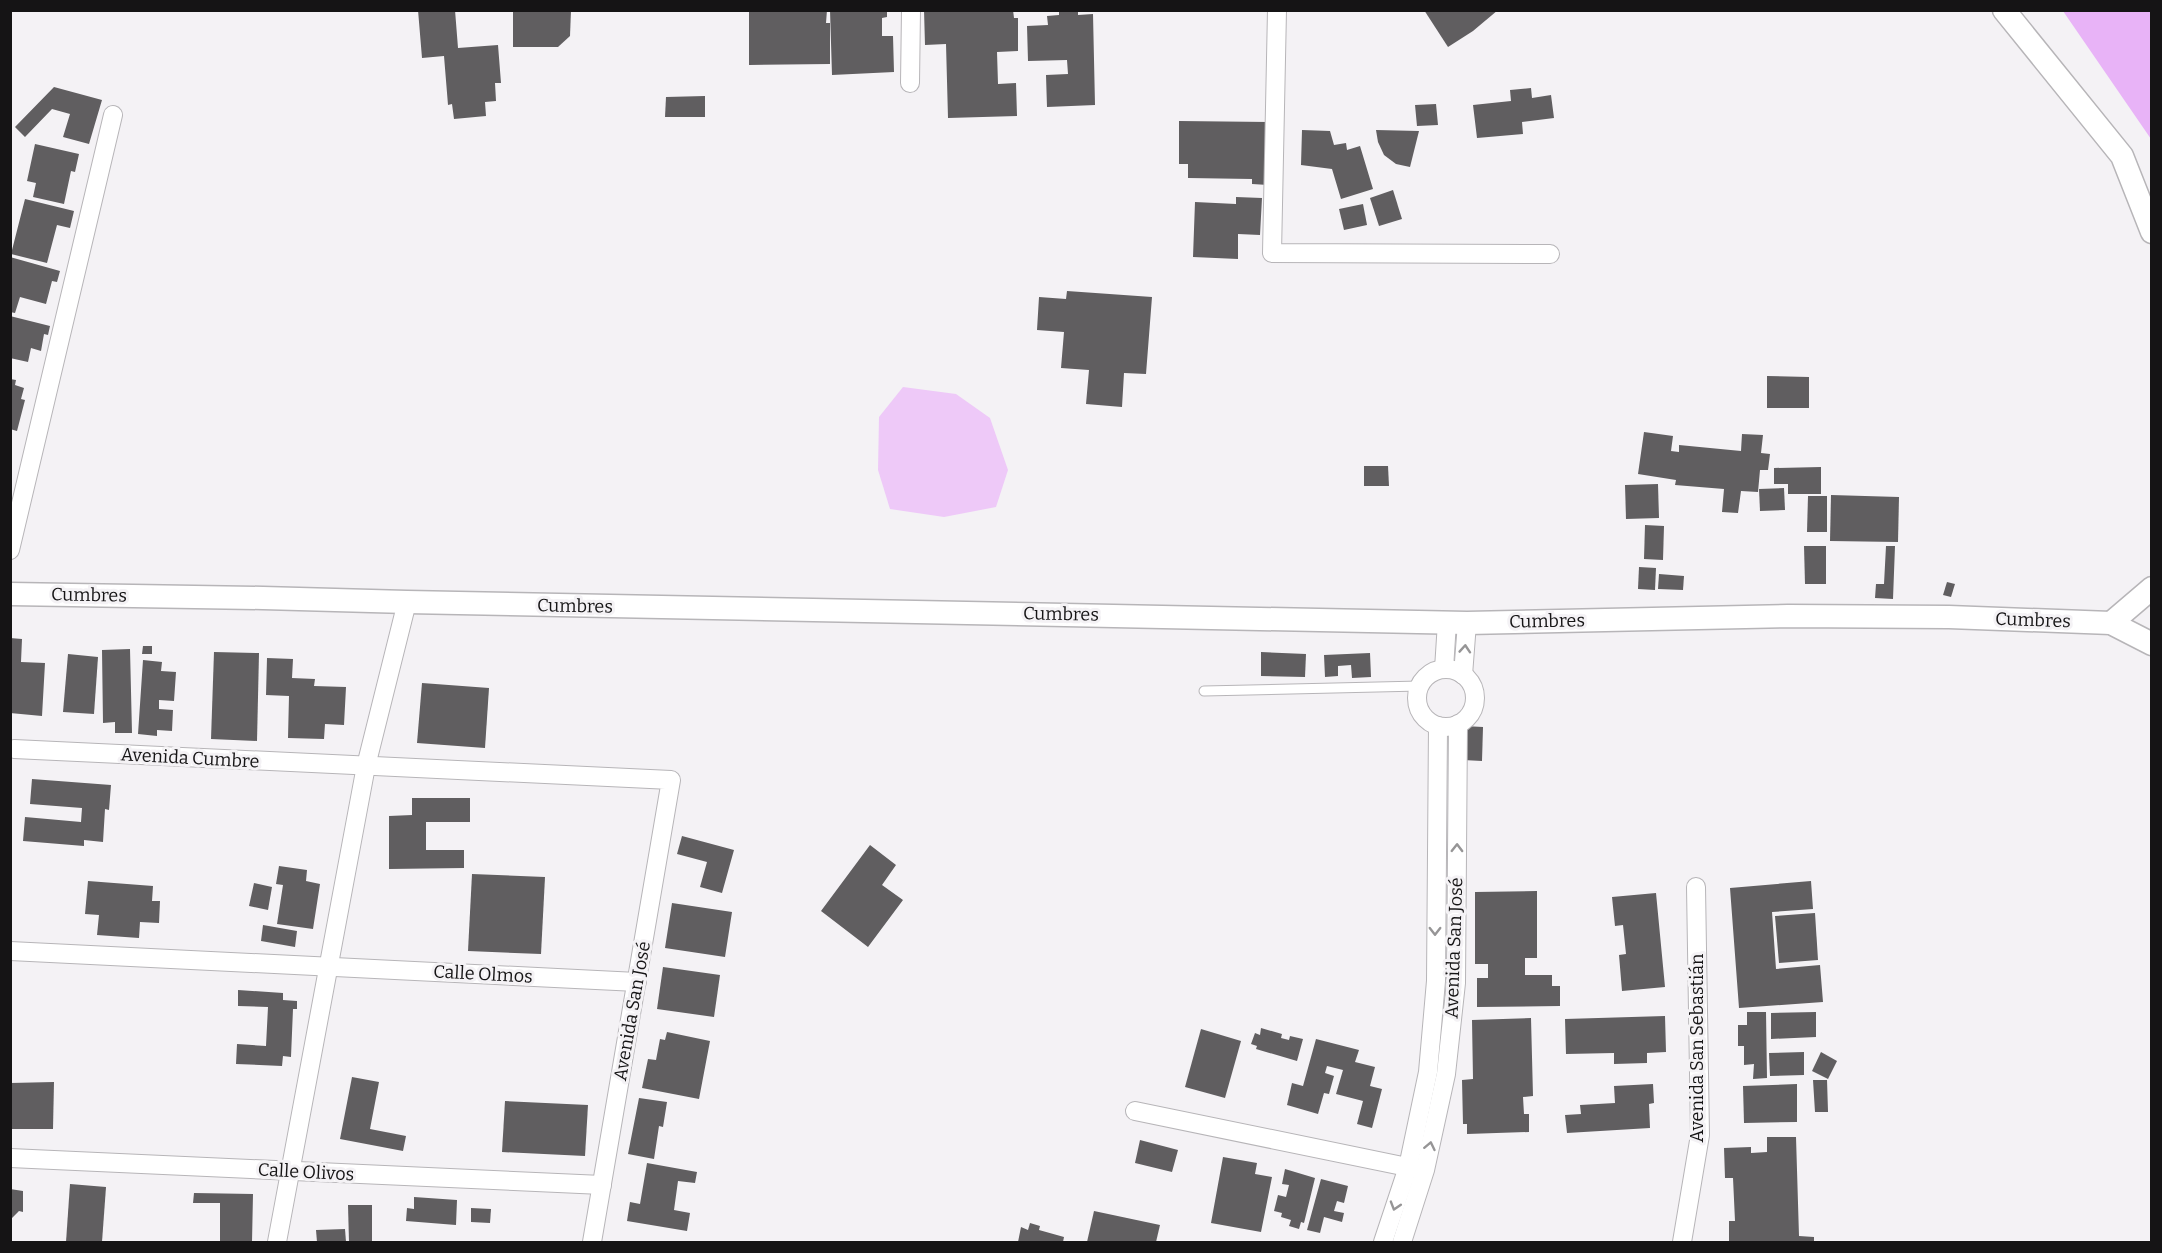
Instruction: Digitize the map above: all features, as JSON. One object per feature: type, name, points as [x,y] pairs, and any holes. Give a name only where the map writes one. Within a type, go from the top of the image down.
[{"type":"street","points":[[910,83],[911,10]]},
{"type":"street","points":[[1277,10],[1272,253],[1550,254]]},
{"type":"street","points":[[2004,10],[2121,156],[2151,232]]},
{"type":"street","points":[[10,550],[113,115]]},
{"type":"street","points":[[2111,623],[2151,588]]},
{"type":"street","name":"Cumbres","points":[[10,594],[1457,623],[1788,616],[1949,617],[2111,623],[2151,644]]},
{"type":"street","points":[[277,1242],[366,766],[407,602]]},
{"type":"street","points":[[1444,669],[1457,623]]},
{"type":"street","points":[[1457,623],[1463,675]]},
{"type":"street","points":[[1444,669],[1454,670],[1463,675],[1470,682],[1474,691],[1475,701],[1472,711],[1466,719],[1448,727],[1429,722],[1418,705],[1417,695],[1426,677],[1444,669]]},
{"type":"street","name":"Avenida San José","points":[[1383,1242],[1416,1168],[1446,1074],[1456,983],[1458,724]]},
{"type":"street","name":"Avenida San José","points":[[1402,1242],[1416,1168],[1436,981],[1438,726]]},
{"type":"street","name":"Avenida Cumbre","points":[[14,749],[671,780]]},
{"type":"street","name":"Avenida San José","points":[[592,1242],[671,780]]},
{"type":"street","name":"Avenida San Sebastián","points":[[1682,1242],[1700,1135],[1696,887]]},
{"type":"street","points":[[1435,891],[1456,891]]},
{"type":"street","points":[[10,951],[329,966]]},
{"type":"street","name":"Calle Olmos","points":[[329,966],[637,982]]},
{"type":"street","points":[[1136,1111],[1416,1168]]},
{"type":"street","name":"Calle Olivos","points":[[10,1158],[602,1185]]},
{"type":"lane","points":[[1204,691],[1420,686]]},
{"type":"shaded area","points":[[2063,11],[2151,11],[2151,139]]},
{"type":"shaded area","points":[[903,387],[956,394],[990,418],[1008,470],[996,507],[944,517],[890,509],[878,470],[879,417]]},
{"type":"building","points":[[418,10],[455,10],[458,48],[498,45],[501,83],[495,83],[496,101],[485,102],[486,116],[454,119],[452,104],[448,105],[444,56],[422,58]]},
{"type":"building","points":[[513,10],[571,10],[570,36],[558,47],[513,47]]},
{"type":"building","points":[[827,10],[826,23],[830,23],[830,64],[749,65],[749,11]]},
{"type":"building","points":[[830,10],[887,10],[887,17],[882,18],[882,36],[893,36],[894,72],[832,75]]},
{"type":"building","points":[[924,10],[1013,10],[1014,18],[1018,18],[1018,51],[997,52],[998,84],[1016,83],[1017,116],[948,118],[946,44],[925,45]]},
{"type":"building","points":[[1059,10],[1078,10],[1078,15],[1093,14],[1095,105],[1047,107],[1046,75],[1068,74],[1067,60],[1028,61],[1027,26],[1048,25],[1047,16],[1059,15]]},
{"type":"building","points":[[1424,10],[1498,10],[1473,31],[1448,47]]},
{"type":"building","points":[[54,87],[102,100],[89,144],[63,137],[70,114],[52,109],[25,137],[15,127]]},
{"type":"building","points":[[1531,88],[1532,98],[1551,95],[1554,118],[1522,122],[1523,134],[1477,138],[1473,105],[1511,101],[1510,90]]},
{"type":"building","points":[[705,96],[705,117],[665,117],[666,97]]},
{"type":"building","points":[[1436,104],[1438,125],[1417,126],[1415,105]]},
{"type":"building","points":[[1179,121],[1269,122],[1268,185],[1252,184],[1252,179],[1188,178],[1188,164],[1179,164]]},
{"type":"building","points":[[1302,130],[1330,131],[1334,145],[1346,143],[1347,150],[1360,146],[1373,189],[1341,199],[1332,169],[1301,165]]},
{"type":"building","points":[[1376,130],[1419,131],[1410,167],[1396,164],[1384,155]]},
{"type":"building","points":[[35,144],[79,154],[75,172],[71,171],[64,204],[33,197],[36,183],[27,181]]},
{"type":"building","points":[[1393,190],[1402,219],[1379,226],[1370,198]]},
{"type":"building","points":[[1236,197],[1262,198],[1260,235],[1238,234],[1238,259],[1193,257],[1195,202],[1236,204]]},
{"type":"building","points":[[25,199],[74,211],[70,228],[57,225],[47,263],[11,254]]},
{"type":"building","points":[[1363,204],[1367,225],[1344,230],[1339,209]]},
{"type":"building","points":[[10,257],[60,271],[57,282],[52,281],[46,304],[20,297],[15,313],[10,312]]},
{"type":"building","points":[[1067,291],[1152,297],[1146,374],[1124,373],[1122,407],[1086,404],[1089,370],[1061,368],[1064,332],[1037,330],[1039,297],[1066,299]]},
{"type":"building","points":[[10,316],[50,326],[48,335],[44,334],[41,351],[31,348],[28,362],[10,358]]},
{"type":"building","points":[[1767,376],[1809,377],[1809,408],[1767,408]]},
{"type":"building","points":[[10,379],[16,380],[15,385],[24,388],[21,399],[25,400],[17,431],[10,429]]},
{"type":"building","points":[[1644,432],[1673,436],[1671,451],[1679,452],[1679,445],[1741,451],[1742,434],[1763,435],[1761,453],[1770,454],[1768,470],[1760,470],[1758,492],[1741,491],[1738,513],[1722,512],[1724,489],[1675,485],[1676,480],[1638,474]]},
{"type":"building","points":[[1364,466],[1388,466],[1389,486],[1364,486]]},
{"type":"building","points":[[1821,467],[1821,494],[1788,494],[1788,484],[1774,484],[1774,468]]},
{"type":"building","points":[[1658,484],[1659,518],[1626,519],[1625,485]]},
{"type":"building","points":[[1784,488],[1785,510],[1760,511],[1759,489]]},
{"type":"building","points":[[1831,495],[1899,497],[1898,542],[1830,541]]},
{"type":"building","points":[[1808,496],[1827,496],[1827,532],[1807,532]]},
{"type":"building","points":[[1645,525],[1664,526],[1663,560],[1644,559]]},
{"type":"building","points":[[1804,546],[1826,546],[1826,584],[1805,584]]},
{"type":"building","points":[[1886,546],[1895,546],[1893,599],[1875,598],[1876,584],[1884,584]]},
{"type":"building","points":[[1639,567],[1656,568],[1655,590],[1638,589]]},
{"type":"building","points":[[1659,574],[1684,576],[1683,590],[1658,589]]},
{"type":"building","points":[[1947,582],[1955,584],[1951,597],[1943,595]]},
{"type":"building","points":[[10,638],[22,639],[21,662],[45,663],[42,716],[10,713]]},
{"type":"building","points":[[143,646],[152,646],[152,654],[142,654]]},
{"type":"building","points":[[130,649],[132,733],[115,733],[115,722],[103,723],[102,650]]},
{"type":"building","points":[[214,652],[259,653],[257,741],[211,739]]},
{"type":"building","points":[[1261,652],[1306,654],[1305,677],[1261,676]]},
{"type":"building","points":[[1370,653],[1371,677],[1352,678],[1351,665],[1338,666],[1338,676],[1325,677],[1324,655]]},
{"type":"building","points":[[68,654],[98,657],[94,714],[63,712]]},
{"type":"building","points":[[267,658],[293,659],[292,678],[315,679],[314,686],[346,687],[344,725],[325,724],[324,739],[288,738],[289,696],[266,695]]},
{"type":"building","points":[[143,660],[162,662],[161,671],[176,672],[174,701],[159,700],[159,709],[173,710],[172,731],[157,730],[157,736],[138,734]]},
{"type":"building","points":[[422,683],[489,688],[485,748],[417,743]]},
{"type":"building","points":[[1464,726],[1483,727],[1482,761],[1463,760]]},
{"type":"building","points":[[32,779],[111,785],[109,810],[105,809],[103,842],[84,840],[84,846],[23,841],[25,817],[81,822],[82,808],[30,804]]},
{"type":"building","points":[[412,798],[470,798],[470,822],[426,822],[426,850],[464,850],[464,868],[389,869],[389,816],[412,815]]},
{"type":"building","points":[[682,836],[734,850],[722,893],[700,887],[707,862],[677,854]]},
{"type":"building","points":[[870,845],[896,865],[882,885],[903,900],[868,947],[821,911]]},
{"type":"building","points":[[279,866],[307,870],[306,881],[320,884],[313,929],[277,924],[283,885],[276,884]]},
{"type":"building","points":[[472,874],[545,877],[541,954],[468,951]]},
{"type":"building","points":[[88,881],[153,886],[152,901],[160,901],[159,923],[140,922],[139,938],[97,935],[99,915],[85,914]]},
{"type":"building","points":[[1811,881],[1813,909],[1772,912],[1776,969],[1820,965],[1823,1002],[1739,1008],[1730,888]]},
{"type":"building","points":[[254,883],[272,887],[268,910],[249,906]]},
{"type":"building","points":[[1537,891],[1537,958],[1525,958],[1525,975],[1552,975],[1552,986],[1560,986],[1560,1006],[1477,1007],[1477,978],[1488,978],[1488,964],[1475,964],[1475,892]]},
{"type":"building","points":[[1656,893],[1665,987],[1622,991],[1619,955],[1626,954],[1623,925],[1615,926],[1612,897]]},
{"type":"building","points":[[672,903],[732,912],[725,957],[665,948]]},
{"type":"building","points":[[1815,913],[1818,960],[1779,963],[1775,916]]},
{"type":"building","points":[[263,925],[297,931],[295,947],[261,941]]},
{"type":"building","points":[[663,967],[720,975],[714,1017],[657,1009]]},
{"type":"building","points":[[238,990],[283,993],[283,1000],[297,1001],[297,1009],[293,1009],[291,1057],[283,1056],[282,1066],[236,1064],[237,1044],[266,1046],[268,1007],[238,1006]]},
{"type":"building","points":[[1747,1012],[1766,1012],[1767,1078],[1753,1079],[1754,1064],[1744,1065],[1744,1046],[1738,1046],[1738,1025],[1747,1025]]},
{"type":"building","points":[[1816,1012],[1816,1037],[1771,1039],[1771,1013]]},
{"type":"building","points":[[1665,1016],[1666,1052],[1647,1053],[1647,1063],[1614,1064],[1614,1053],[1566,1054],[1565,1019]]},
{"type":"building","points":[[1531,1018],[1533,1096],[1523,1097],[1524,1114],[1529,1114],[1529,1132],[1467,1134],[1467,1124],[1463,1124],[1462,1080],[1473,1079],[1472,1020]]},
{"type":"building","points":[[1261,1028],[1282,1034],[1281,1038],[1289,1040],[1290,1036],[1303,1039],[1297,1061],[1256,1049],[1257,1046],[1251,1044],[1255,1033],[1260,1035]]},
{"type":"building","points":[[1201,1029],[1241,1041],[1225,1098],[1185,1087]]},
{"type":"building","points":[[667,1032],[710,1041],[699,1099],[642,1088],[648,1059],[656,1060],[660,1039],[665,1040]]},
{"type":"building","points":[[1316,1039],[1359,1050],[1355,1062],[1375,1067],[1370,1086],[1382,1089],[1372,1128],[1357,1124],[1363,1101],[1336,1094],[1343,1070],[1327,1066],[1325,1073],[1334,1076],[1329,1094],[1324,1093],[1318,1114],[1287,1105],[1292,1083],[1303,1086]]},
{"type":"building","points":[[1804,1052],[1804,1075],[1770,1076],[1769,1053]]},
{"type":"building","points":[[1821,1052],[1837,1061],[1828,1079],[1812,1071]]},
{"type":"building","points":[[352,1077],[379,1082],[370,1129],[406,1136],[403,1151],[340,1139]]},
{"type":"building","points":[[1813,1080],[1827,1080],[1828,1112],[1815,1112]]},
{"type":"building","points":[[54,1082],[53,1129],[10,1129],[10,1083]]},
{"type":"building","points":[[1653,1084],[1654,1103],[1649,1104],[1650,1128],[1567,1133],[1565,1115],[1581,1114],[1580,1105],[1615,1103],[1614,1086]]},
{"type":"building","points":[[1797,1084],[1797,1122],[1744,1123],[1743,1086]]},
{"type":"building","points":[[639,1098],[667,1102],[663,1127],[659,1126],[654,1159],[628,1154]]},
{"type":"building","points":[[505,1101],[588,1105],[585,1156],[502,1152]]},
{"type":"building","points":[[1767,1137],[1796,1137],[1799,1236],[1814,1237],[1814,1242],[1729,1242],[1729,1221],[1735,1221],[1733,1178],[1725,1178],[1724,1148],[1751,1147],[1751,1153],[1767,1152]]},
{"type":"building","points":[[1140,1140],[1178,1150],[1172,1172],[1135,1163]]},
{"type":"building","points":[[1223,1157],[1257,1163],[1255,1174],[1272,1177],[1261,1232],[1211,1223]]},
{"type":"building","points":[[647,1163],[697,1172],[695,1183],[678,1181],[674,1210],[690,1213],[687,1231],[627,1221],[630,1202],[640,1204]]},
{"type":"building","points":[[1285,1169],[1315,1178],[1304,1223],[1301,1222],[1299,1229],[1289,1226],[1291,1220],[1281,1217],[1282,1213],[1274,1211],[1278,1195],[1286,1197],[1289,1185],[1282,1184]]},
{"type":"building","points":[[1321,1179],[1348,1186],[1344,1203],[1337,1201],[1334,1211],[1344,1213],[1342,1222],[1324,1217],[1320,1233],[1307,1230]]},
{"type":"building","points":[[70,1184],[106,1187],[102,1242],[66,1242]]},
{"type":"building","points":[[10,1189],[23,1191],[23,1212],[19,1211],[10,1220]]},
{"type":"building","points":[[194,1193],[253,1194],[252,1242],[220,1242],[220,1203],[193,1203]]},
{"type":"building","points":[[414,1197],[457,1200],[456,1225],[406,1221],[407,1208],[414,1209]]},
{"type":"building","points":[[348,1205],[372,1205],[372,1242],[349,1242]]},
{"type":"building","points":[[471,1208],[491,1209],[490,1223],[471,1222]]},
{"type":"building","points":[[1094,1211],[1160,1225],[1156,1242],[1087,1242]]},
{"type":"building","points":[[1030,1223],[1040,1226],[1039,1230],[1064,1237],[1063,1242],[1018,1242],[1021,1227],[1028,1230]]},
{"type":"building","points":[[345,1229],[346,1242],[317,1242],[316,1230]]}]
